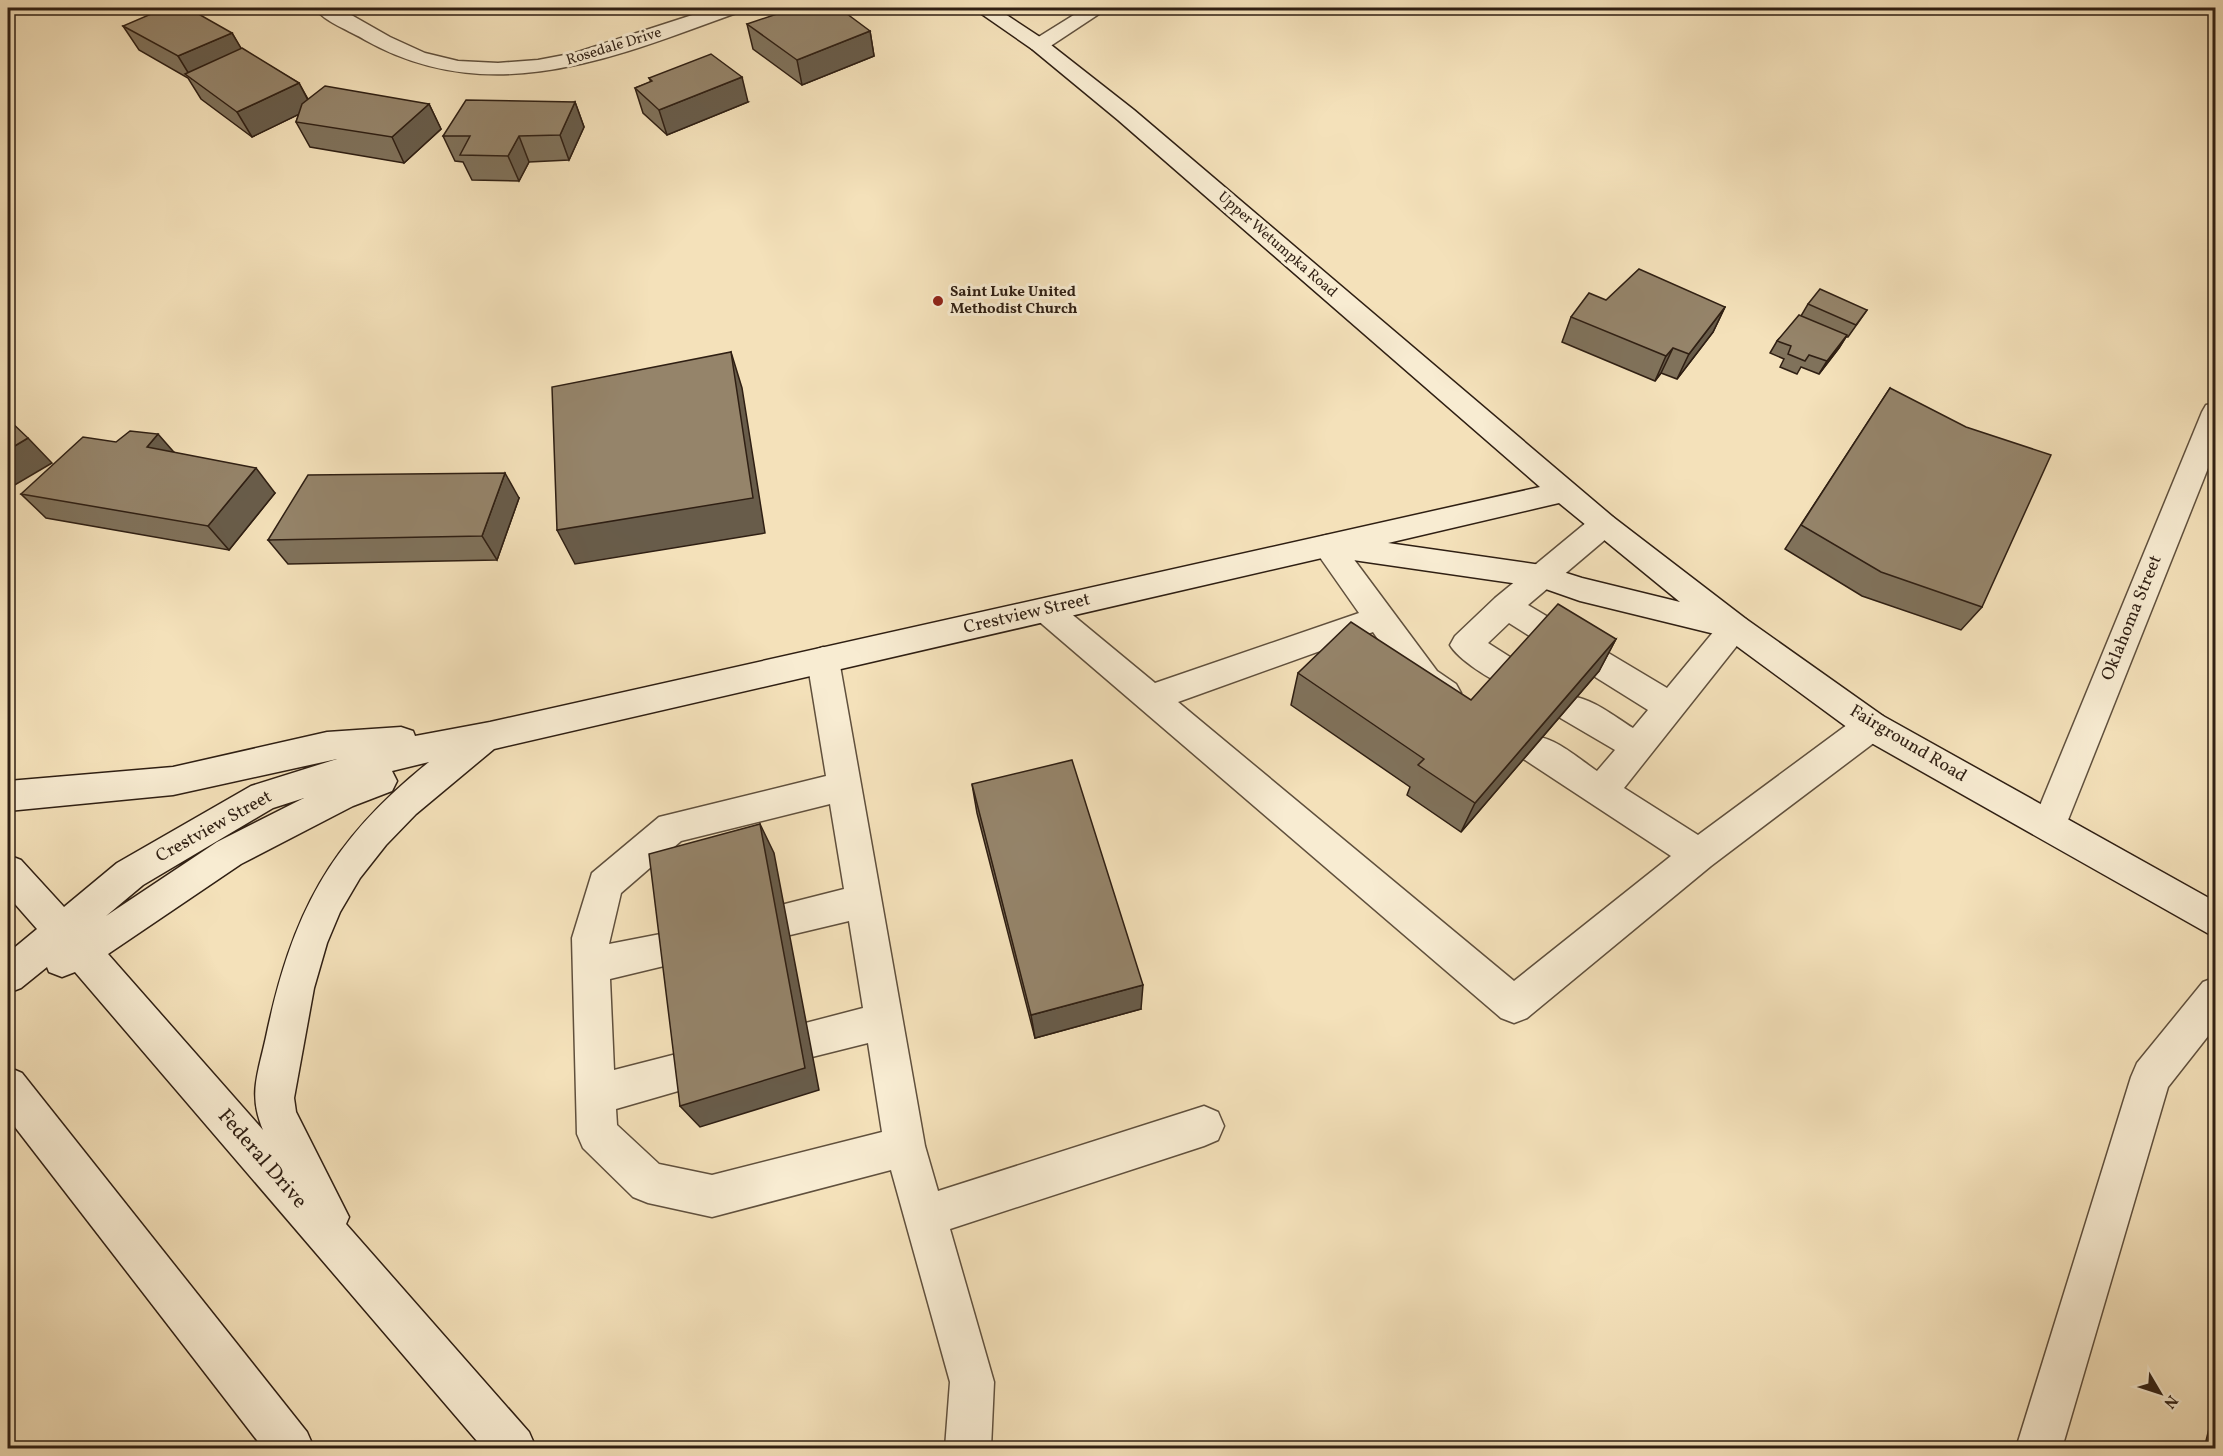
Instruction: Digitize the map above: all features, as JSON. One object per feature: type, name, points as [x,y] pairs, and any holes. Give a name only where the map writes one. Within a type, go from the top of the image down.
[{"type":"main road","name":"Rosedale Drive","points":[[325,8],[416,56],[439,63],[490,70],[530,68],[588,57],[732,8]]},
{"type":"main road","name":"Upper Wetumpka Road","points":[[983,8],[1039,45],[1126,115],[1564,492]]},
{"type":"main road","points":[[1039,45],[1098,8]]},
{"type":"main road","name":"Oklahoma Street","points":[[2049,825],[2216,412]]},
{"type":"main road","name":"Fairground Road","points":[[1564,492],[1735,628],[1870,726],[2216,921]]},
{"type":"main road","name":"Crestview Street","points":[[8,976],[72,941],[112,933],[229,853],[342,796],[490,736],[1564,492]]},
{"type":"main road","points":[[1426,680],[1506,606],[1603,525]]},
{"type":"main road","points":[[1327,546],[1541,576],[1580,589],[1735,628],[1601,791]]},
{"type":"main road","points":[[1327,546],[1382,617],[1426,680],[1464,706]]},
{"type":"main road","points":[[1506,606],[1671,707]]},
{"type":"main road","points":[[1046,610],[1514,1005],[1699,855],[1870,726]]},
{"type":"main road","points":[[1151,698],[1382,617]]},
{"type":"main road","points":[[1466,645],[1510,673]]},
{"type":"main road","points":[[823,660],[905,1146],[923,1217],[972,1382],[968,1449]]},
{"type":"main road","points":[[1569,707],[1638,747]]},
{"type":"main road","points":[[8,796],[173,781],[327,746],[490,736]]},
{"type":"main road","points":[[349,1259],[274,1108],[291,998],[309,941],[329,894],[360,847],[403,803],[443,769],[490,736]]},
{"type":"main road","points":[[1534,748],[1699,855]]},
{"type":"main road","points":[[844,786],[671,828],[605,884],[590,938],[597,1134],[648,1182],[712,1196],[905,1146]]},
{"type":"main road","name":"Federal Drive","points":[[8,871],[72,941],[513,1449]]},
{"type":"main road","points":[[786,919],[864,901]]},
{"type":"main road","name":"Crestview Street","points":[[8,990],[72,941]]},
{"type":"main road","points":[[591,965],[676,948]]},
{"type":"main road","points":[[2039,1449],[2151,1077],[2216,995]]},
{"type":"main road","points":[[808,1039],[884,1021]]},
{"type":"main road","points":[[596,1095],[692,1070]]},
{"type":"main road","points":[[8,1087],[291,1449]]},
{"type":"main road","points":[[923,1217],[1204,1126]]},
{"type":"building","points":[[165,8],[188,8],[232,33],[178,56],[123,26]]},
{"type":"building","points":[[795,8],[839,8],[870,31],[797,60],[747,24]]},
{"type":"building","points":[[242,48],[299,83],[237,112],[185,74]]},
{"type":"building","points":[[711,54],[742,77],[659,110],[635,88],[652,81],[649,78]]},
{"type":"building","points":[[325,86],[429,104],[392,137],[296,122],[302,104]]},
{"type":"building","points":[[466,100],[575,102],[560,135],[519,136],[508,156],[460,155],[470,136],[443,136]]},
{"type":"building","points":[[1639,269],[1725,307],[1689,354],[1673,348],[1666,356],[1571,317],[1589,293],[1606,300]]},
{"type":"building","points":[[1820,289],[1867,310],[1856,325],[1808,304]]},
{"type":"building","points":[[1799,315],[1847,335],[1827,361],[1809,355],[1805,361],[1788,354],[1791,346],[1777,341]]},
{"type":"building","points":[[731,352],[753,498],[557,530],[552,387]]},
{"type":"building","points":[[1890,388],[1966,427],[2051,455],[1982,607],[1881,572],[1801,525]]},
{"type":"building","points":[[8,419],[28,438],[8,450]]},
{"type":"building","points":[[130,431],[158,434],[147,447],[256,468],[208,526],[21,494],[83,437],[116,442]]},
{"type":"building","points":[[505,473],[482,536],[268,540],[308,475]]},
{"type":"building","points":[[1558,604],[1616,639],[1475,803],[1418,765],[1424,759],[1298,673],[1351,622],[1471,700]]},
{"type":"building","points":[[1072,760],[1143,985],[1031,1015],[972,784]]},
{"type":"building","points":[[760,824],[805,1068],[680,1106],[649,854]]},
{"type":"place","name":"Saint Luke United Methodist Church","points":[[938,301]]}]
